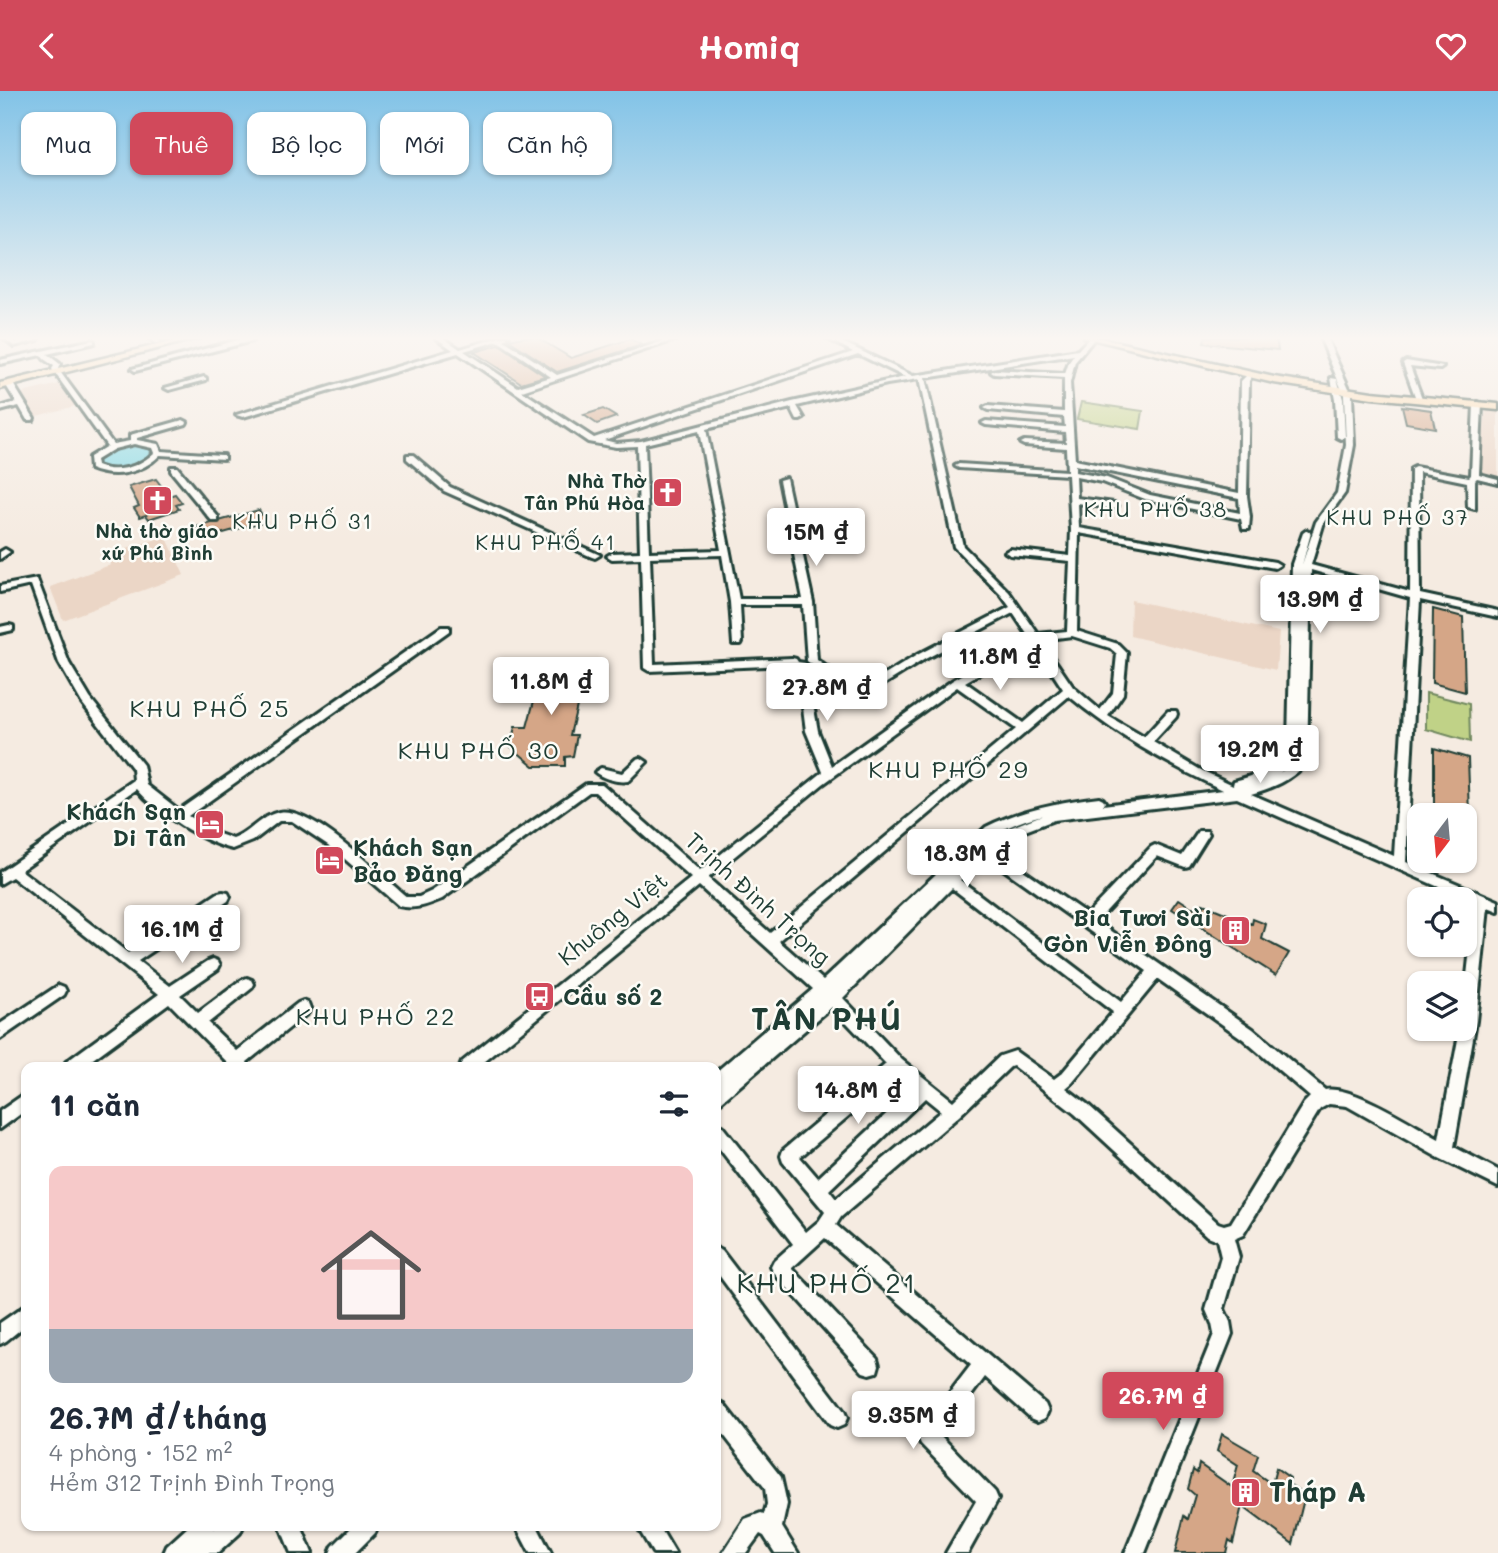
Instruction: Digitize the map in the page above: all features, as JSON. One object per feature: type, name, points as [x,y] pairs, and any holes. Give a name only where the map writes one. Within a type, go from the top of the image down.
[{"type":"street","points":[[22,405],[30,418]]},
{"type":"street","points":[[81,405],[111,447]]},
{"type":"street","points":[[240,415],[273,405]]},
{"type":"street","points":[[540,405],[594,441],[616,445],[641,443],[787,405]]},
{"type":"street","points":[[594,441],[701,405]]},
{"type":"street","points":[[793,405],[800,418]]},
{"type":"street","points":[[924,405],[959,547],[1015,608],[1069,690],[1101,716],[1144,744],[1225,787],[1498,907]]},
{"type":"street","points":[[1068,405],[1075,530],[1072,633],[1114,646],[1122,653],[1118,694],[1101,716]]},
{"type":"street","points":[[959,466],[1072,473],[1134,489],[1148,497],[1246,522],[1243,496],[1245,405]]},
{"type":"street","points":[[721,1092],[951,880],[981,846],[989,829],[1012,818],[1053,807],[1225,787],[1260,778],[1282,767],[1290,758],[1294,743],[1303,572],[1309,528],[1334,492],[1342,443],[1341,405]]},
{"type":"street","points":[[1472,507],[1478,405]]},
{"type":"street","points":[[988,408],[1069,415]]},
{"type":"street","points":[[134,442],[133,437],[183,422]]},
{"type":"street","points":[[986,423],[1070,430]]},
{"type":"street","points":[[702,428],[727,552],[735,602],[737,642]]},
{"type":"street","points":[[669,436],[672,448]]},
{"type":"street","points":[[158,453],[158,449],[150,443],[134,442],[111,447],[92,459],[93,467],[105,472],[130,469],[145,464],[158,453],[220,457]]},
{"type":"street","points":[[641,443],[649,669],[792,661],[806,692],[812,731],[829,773]]},
{"type":"street","points":[[1024,443],[1070,446]]},
{"type":"street","points":[[410,457],[447,489],[595,555]]},
{"type":"street","points":[[1071,462],[1243,496]]},
{"type":"street","points":[[1400,864],[1415,596],[1415,468],[1498,481]]},
{"type":"street","points":[[174,469],[215,519]]},
{"type":"street","points":[[783,480],[808,602],[812,661]]},
{"type":"street","points":[[1073,500],[1114,506]]},
{"type":"street","points":[[1075,530],[1275,565]]},
{"type":"street","points":[[612,556],[727,552]]},
{"type":"street","points":[[1010,552],[1075,559]]},
{"type":"street","points":[[1303,572],[1498,614]]},
{"type":"street","points":[[721,1078],[828,993],[981,846],[1053,816],[1238,793],[1267,785],[1291,773],[1301,762],[1303,572]]},
{"type":"street","name":"Trịnh Đình Trọng","points":[[0,589],[34,581],[64,663],[86,700],[139,768],[139,782],[143,789],[179,816],[233,844],[274,818],[295,818],[319,832],[404,902],[414,903],[437,895],[586,788],[595,786],[701,877],[828,993],[897,1065],[953,1111]]},
{"type":"street","points":[[735,602],[808,602]]},
{"type":"street","points":[[812,661],[859,695],[921,657],[1015,608]]},
{"type":"street","points":[[179,816],[445,629]]},
{"type":"street","name":"Khuông Việt","points":[[473,1062],[829,773],[957,682],[1035,638],[1072,633]]},
{"type":"street","points":[[795,667],[812,661]]},
{"type":"street","points":[[957,682],[1024,729]]},
{"type":"street","points":[[770,941],[1069,690]]},
{"type":"street","points":[[1144,744],[1172,714]]},
{"type":"street","points":[[601,772],[624,778],[641,762]]},
{"type":"street","points":[[0,879],[139,782]]},
{"type":"street","points":[[1088,921],[1155,850],[1185,862],[1203,834]]},
{"type":"street","points":[[981,846],[1248,1034],[1322,1097]]},
{"type":"street","points":[[12,870],[170,994],[237,1062]]},
{"type":"street","points":[[951,880],[1122,1011]]},
{"type":"street","points":[[128,960],[223,897]]},
{"type":"street","points":[[1445,1152],[1469,1021],[1482,900]]},
{"type":"street","points":[[78,1062],[213,965]]},
{"type":"street","points":[[1055,1087],[1066,1078],[1157,970]]},
{"type":"street","points":[[198,1022],[247,984]]},
{"type":"street","points":[[0,1032],[59,991]]},
{"type":"street","points":[[241,1062],[303,1008]]},
{"type":"street","points":[[870,1365],[780,1267],[1005,1061],[1015,1058],[1055,1087],[1213,1230],[1224,1234],[1237,1229],[1310,1108],[1322,1097],[1332,1095],[1351,1100],[1498,1179]]},
{"type":"street","points":[[897,1065],[789,1156],[818,1189],[830,1219],[983,1364],[1038,1411]]},
{"type":"street","points":[[818,1189],[924,1089]]},
{"type":"street","points":[[0,1121],[21,1105]]},
{"type":"street","points":[[721,1138],[805,1245]]},
{"type":"street","points":[[1135,1553],[1223,1334],[1221,1322],[1214,1310],[1230,1257],[1224,1234]]},
{"type":"street","points":[[721,1264],[837,1418]]},
{"type":"street","points":[[0,1335],[21,1318]]},
{"type":"street","points":[[957,1553],[988,1499],[928,1437],[983,1364]]},
{"type":"street","points":[[721,1416],[774,1484],[777,1504],[771,1529]]},
{"type":"street","points":[[733,1553],[752,1525],[761,1523],[771,1529],[788,1553]]},
{"type":"street","points":[[174,1553],[199,1531]]},
{"type":"street","points":[[202,1553],[227,1531]]},
{"type":"street","points":[[292,1531],[302,1553]]},
{"type":"street","points":[[340,1553],[363,1531]]},
{"type":"street","points":[[529,1531],[541,1553]]},
{"type":"street","points":[[650,1531],[665,1553]]},
{"type":"shaded area","points":[[25,405],[75,406],[33,417]]},
{"type":"shaded area","points":[[1486,409],[1498,412],[1498,480],[1479,475]]},
{"type":"shaded area","points":[[166,536],[184,575],[63,620],[50,587],[110,565],[108,555]]},
{"type":"shaded area","points":[[1131,600],[1279,632],[1276,670],[1130,636]]},
{"type":"green space","points":[[1080,405],[1103,405],[1143,411],[1140,429],[1077,419]]},
{"type":"green space","points":[[1426,693],[1469,704],[1470,742],[1426,729]]},
{"type":"water","points":[[136,445],[150,450],[148,457],[137,464],[110,469],[98,464],[100,457],[119,447]]},
{"type":"building","points":[[1402,406],[1431,410],[1435,428],[1406,423]]},
{"type":"building","points":[[603,409],[616,417],[597,424],[584,415]]},
{"type":"building","name":"Nhà thờ giáo xứ Phú Bình","points":[[156,479],[169,496],[175,494],[182,503],[176,505],[179,509],[149,519],[146,515],[140,517],[134,508],[139,506],[129,487]]},
{"type":"building","points":[[259,510],[266,521],[202,539],[197,527]]},
{"type":"building","points":[[1433,609],[1463,617],[1465,692],[1432,683]]},
{"type":"building","points":[[585,664],[584,670],[589,671],[585,689],[581,689],[570,735],[577,735],[573,756],[565,757],[565,766],[534,766],[510,746],[515,727],[527,727],[535,697],[526,696],[527,683],[556,666]]},
{"type":"building","points":[[1434,748],[1468,758],[1470,803],[1434,803]]},
{"type":"building","name":"Bia Tươi Sài Gòn Viễn Đông","points":[[1179,899],[1202,914],[1203,904],[1252,924],[1253,919],[1266,924],[1262,939],[1289,953],[1276,975],[1172,909]]},
{"type":"building","name":"Tháp A","points":[[1222,1434],[1258,1455],[1253,1471],[1272,1484],[1276,1468],[1290,1478],[1289,1484],[1305,1495],[1293,1544],[1242,1506],[1233,1543],[1229,1540],[1226,1553],[1175,1553],[1184,1516],[1188,1519],[1195,1495],[1188,1489],[1193,1470],[1197,1473],[1199,1464],[1232,1487],[1238,1465],[1217,1451]]},
{"type":"place","name":"Nhà Thờ Tân Phú Hòa","points":[[668,492]]},
{"type":"place","name":"Nhà thờ giáo xứ Phú Bình","points":[[157,500]]},
{"type":"place","name":"Khách Sạn Di Tân","points":[[209,825]]},
{"type":"place","name":"Khách Sạn Bảo Đăng","points":[[330,861]]},
{"type":"place","name":"Bia Tươi Sài Gòn Viễn Đông","points":[[1235,931]]},
{"type":"place","name":"Cầu số 2","points":[[540,997]]},
{"type":"place","name":"Tháp A","points":[[1246,1492]]},
{"type":"district","name":"KHU PHỐ 38","points":[[1156,510]]},
{"type":"district","name":"KHU PHỐ 37","points":[[1398,518]]},
{"type":"district","name":"KHU PHỐ 31","points":[[303,522]]},
{"type":"district","name":"KHU PHỐ 41","points":[[546,543]]},
{"type":"district","name":"KHU PHỐ 25","points":[[210,709]]},
{"type":"district","name":"KHU PHỐ 30","points":[[479,751]]},
{"type":"district","name":"KHU PHỐ 29","points":[[949,770]]},
{"type":"district","name":"KHU PHỐ 22","points":[[376,1017]]},
{"type":"district","name":"TÂN PHÚ","points":[[827,1020]]},
{"type":"district","name":"KHU PHỐ 21","points":[[827,1283]]}]
